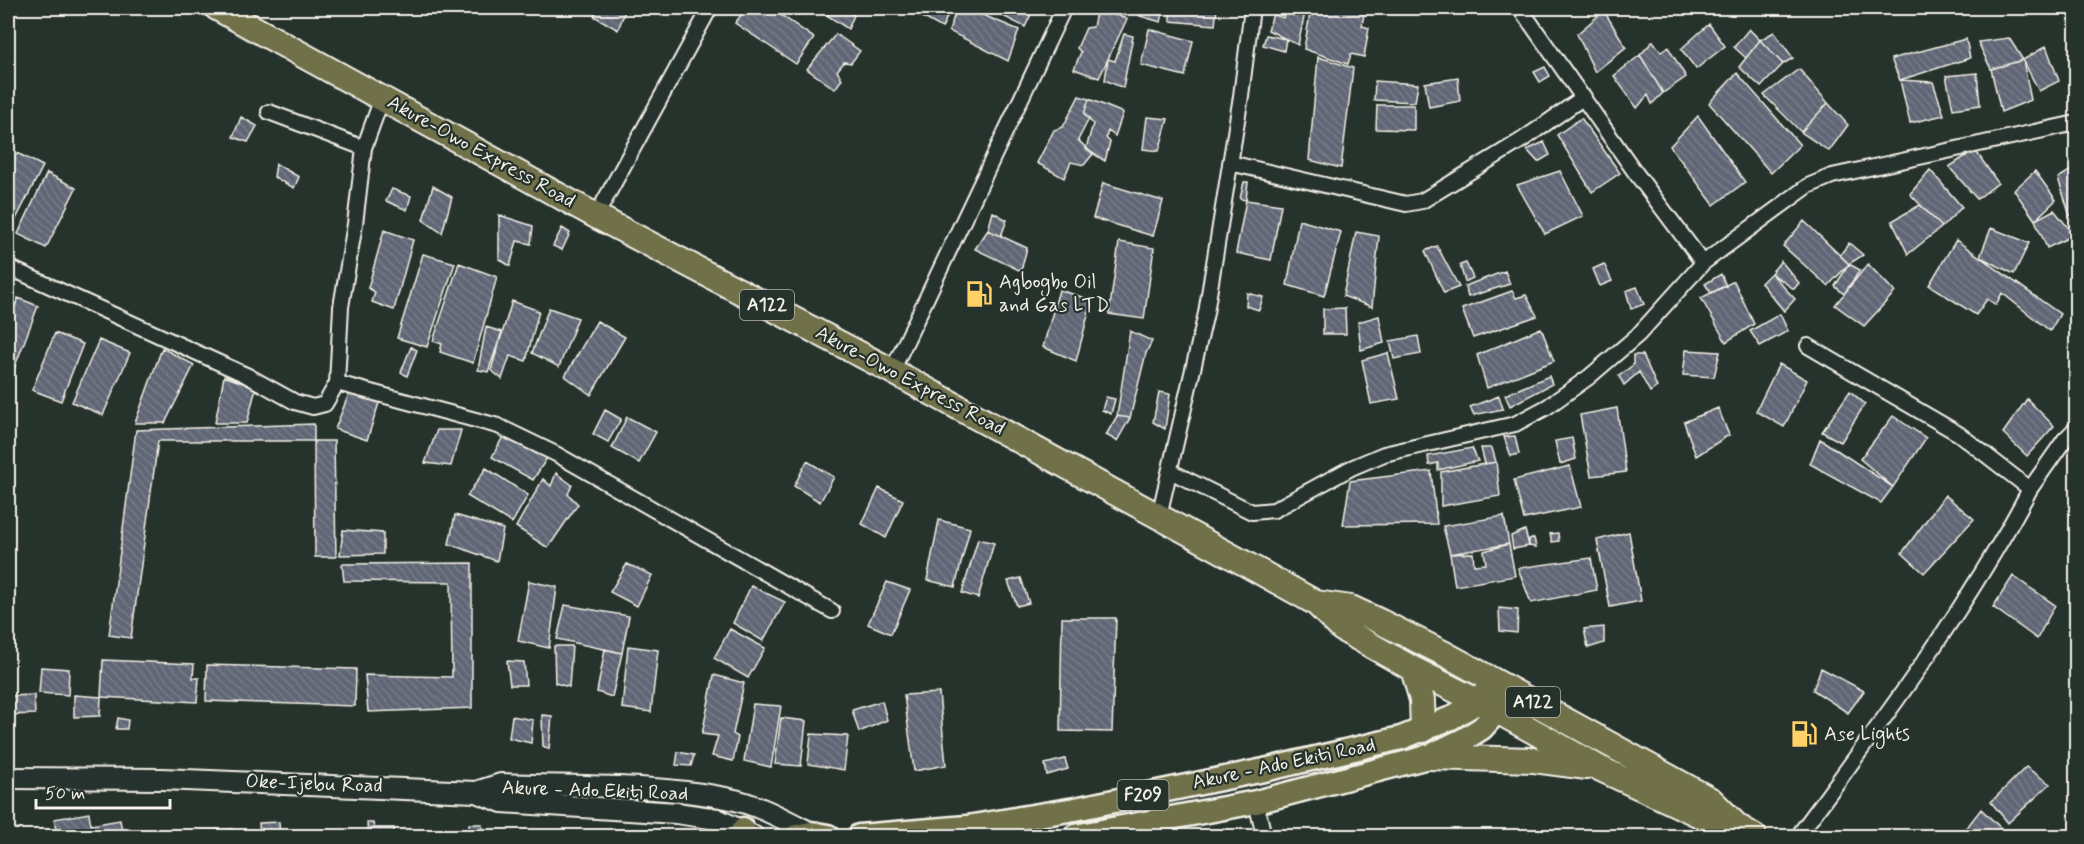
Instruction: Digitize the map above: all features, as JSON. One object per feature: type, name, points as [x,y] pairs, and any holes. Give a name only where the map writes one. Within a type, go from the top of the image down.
[{"type":"highway","name":"Akure-Owo Express Road","points":[[228,10],[596,216],[892,371],[1316,603],[1342,629],[1413,669],[1601,769],[1704,817],[1745,831]]},
{"type":"highway","name":"Akure-Owo Express Road","points":[[1316,603],[1351,608],[1503,686],[1711,800],[1745,831]]},
{"type":"highway","points":[[1413,669],[1422,700],[1423,730]]},
{"type":"highway","points":[[1428,757],[1534,760],[1601,769]]},
{"type":"main road","points":[[1488,707],[1503,686]]},
{"type":"main road","name":"Akure - Ado Ekiti Road","points":[[859,837],[966,828],[1075,809],[1264,770],[1423,730],[1451,718],[1488,707]]},
{"type":"main road","name":"Akure - Ado Ekiti Road","points":[[1075,837],[1256,802],[1428,757],[1463,740],[1488,707]]},
{"type":"main road","name":"Oke-Ijebu Road","points":[[8,778],[162,779],[476,792]]},
{"type":"main road","name":"Akure - Ado Ekiti Road","points":[[476,792],[501,784],[679,792],[727,798],[763,809],[812,835]]},
{"type":"main road","name":"Akure - Ado Ekiti Road","points":[[476,792],[502,802],[676,813],[717,819],[747,834]]},
{"type":"street","points":[[596,216],[710,8]]},
{"type":"street","points":[[892,371],[1064,8]]},
{"type":"street","points":[[1159,516],[1206,313],[1252,8]]},
{"type":"street","points":[[1520,8],[1703,263]]},
{"type":"street","points":[[1230,163],[1406,204],[1422,201],[1522,140],[1584,97]]},
{"type":"street","points":[[8,267],[246,375],[295,402],[313,407],[325,404],[337,383],[341,307],[355,224],[364,148],[382,98]]},
{"type":"street","points":[[269,112],[364,148]]},
{"type":"street","points":[[1170,471],[1252,512],[1263,512],[1274,510],[1351,468],[1384,454],[1515,423],[1547,407],[1597,370],[1645,327],[1703,263],[1808,186],[1832,176],[2076,123]]},
{"type":"street","points":[[1809,346],[1959,434],[2030,489]]},
{"type":"street","points":[[337,383],[498,426],[556,454],[832,612]]},
{"type":"street","points":[[1798,837],[1924,659],[2004,538],[2030,489],[2065,439],[2076,428]]},
{"type":"street","points":[[1256,802],[1264,837]]},
{"type":"building","points":[[599,8],[626,8],[618,30],[594,16]]},
{"type":"building","points":[[734,8],[771,8],[814,38],[796,64],[735,23],[742,14]]},
{"type":"building","points":[[816,8],[851,8],[848,12],[854,15],[848,29]]},
{"type":"building","points":[[906,8],[951,8],[942,28]]},
{"type":"building","points":[[957,8],[966,8],[1019,30],[1008,61],[949,31]]},
{"type":"building","points":[[987,8],[1034,8],[1025,27]]},
{"type":"building","points":[[1097,8],[1127,19],[1099,78],[1074,69],[1081,52],[1077,48],[1086,28],[1093,27]]},
{"type":"building","points":[[1143,8],[1164,8],[1161,22],[1140,16]]},
{"type":"building","points":[[1170,8],[1217,8],[1215,25],[1170,21]]},
{"type":"building","points":[[1286,8],[1306,8],[1298,45],[1268,30],[1273,14],[1283,18]]},
{"type":"building","points":[[1311,8],[1365,8],[1362,26],[1369,28],[1364,57],[1351,54],[1348,64],[1304,49]]},
{"type":"building","points":[[1604,11],[1626,47],[1595,72],[1577,34]]},
{"type":"building","points":[[1709,24],[1725,46],[1696,69],[1681,49]]},
{"type":"building","points":[[1149,29],[1193,41],[1185,76],[1141,65]]},
{"type":"building","points":[[1749,29],[1760,40],[1746,58],[1734,47]]},
{"type":"building","points":[[1774,32],[1793,58],[1783,64],[1760,40]]},
{"type":"building","points":[[836,34],[860,51],[851,63],[844,62],[837,71],[842,79],[835,89],[807,69]]},
{"type":"building","points":[[1124,34],[1133,36],[1123,88],[1105,80],[1108,59],[1115,61]]},
{"type":"building","points":[[1266,35],[1286,39],[1284,51],[1263,45]]},
{"type":"building","points":[[2009,38],[2023,60],[1991,69],[1978,42]]},
{"type":"building","points":[[1966,39],[1970,58],[1900,80],[1891,59]]},
{"type":"building","points":[[1760,40],[1783,64],[1761,87],[1739,67]]},
{"type":"building","points":[[1653,41],[1661,52],[1668,47],[1686,77],[1663,93],[1640,55]]},
{"type":"building","points":[[2046,46],[2059,81],[2039,91],[2023,60]]},
{"type":"building","points":[[1640,55],[1663,93],[1652,104],[1648,95],[1637,108],[1614,76]]},
{"type":"building","points":[[1318,57],[1353,68],[1341,168],[1309,160]]},
{"type":"building","points":[[2023,60],[2031,100],[2001,112],[1991,69]]},
{"type":"building","points":[[8,65],[13,68],[8,81]]},
{"type":"building","points":[[1545,67],[1550,76],[1540,82],[1534,72]]},
{"type":"building","points":[[1799,69],[1828,103],[1801,132],[1764,95]]},
{"type":"building","points":[[1737,73],[1800,145],[1771,173],[1709,103]]},
{"type":"building","points":[[1977,73],[1980,105],[1953,109],[1946,76]]},
{"type":"building","points":[[1458,78],[1460,101],[1429,107],[1425,83]]},
{"type":"building","points":[[1900,80],[1933,82],[1944,115],[1910,123]]},
{"type":"building","points":[[1375,81],[1418,84],[1415,102],[1374,100]]},
{"type":"building","points":[[1079,96],[1089,99],[1084,114],[1089,119],[1078,140],[1093,154],[1084,165],[1071,162],[1064,178],[1037,163],[1054,130],[1063,127]]},
{"type":"building","points":[[1089,99],[1123,113],[1115,136],[1108,131],[1106,138],[1110,142],[1105,161],[1086,149],[1093,124],[1084,114]]},
{"type":"building","points":[[1828,103],[1848,125],[1829,151],[1801,132]]},
{"type":"building","points":[[1377,105],[1414,105],[1414,130],[1376,129]]},
{"type":"building","points":[[1698,116],[1745,182],[1714,205],[1670,146]]},
{"type":"building","points":[[241,117],[257,126],[248,142],[233,137]]},
{"type":"building","points":[[1147,117],[1168,119],[1159,151],[1143,149]]},
{"type":"building","points":[[1581,118],[1620,173],[1592,192],[1557,135]]},
{"type":"building","points":[[1544,142],[1550,155],[1538,162],[1527,150]]},
{"type":"building","points":[[1975,150],[1998,183],[1977,199],[1949,167]]},
{"type":"building","points":[[17,153],[43,166],[11,229],[8,227],[8,172]]},
{"type":"building","points":[[276,164],[299,177],[294,188],[274,177]]},
{"type":"building","points":[[2076,167],[2076,214],[2070,216],[2058,178]]},
{"type":"building","points":[[1930,170],[1962,207],[1942,227],[1910,194]]},
{"type":"building","points":[[1560,171],[1583,216],[1545,234],[1517,185]]},
{"type":"building","points":[[2035,171],[2056,200],[2035,220],[2014,190]]},
{"type":"building","points":[[47,173],[76,188],[46,248],[18,234]]},
{"type":"building","points":[[1244,182],[1248,182],[1246,200],[1240,199]]},
{"type":"building","points":[[1103,183],[1163,201],[1153,236],[1093,218]]},
{"type":"building","points":[[433,186],[452,197],[442,233],[423,220]]},
{"type":"building","points":[[392,189],[411,196],[407,210],[386,201]]},
{"type":"building","points":[[1246,200],[1281,205],[1271,260],[1236,253]]},
{"type":"building","points":[[1920,205],[1942,227],[1908,254],[1892,221]]},
{"type":"building","points":[[2054,210],[2074,235],[2047,248],[2035,220]]},
{"type":"building","points":[[993,212],[1007,220],[1001,236],[988,230]]},
{"type":"building","points":[[499,215],[533,226],[531,244],[517,241],[510,266],[499,259]]},
{"type":"building","points":[[1299,220],[1341,232],[1324,296],[1287,285]]},
{"type":"building","points":[[1804,221],[1849,264],[1828,286],[1783,246]]},
{"type":"building","points":[[562,228],[570,233],[562,250],[553,246]]},
{"type":"building","points":[[1991,228],[2029,243],[2014,274],[1980,257]]},
{"type":"building","points":[[384,230],[413,240],[394,310],[372,302],[375,292],[368,288]]},
{"type":"building","points":[[988,230],[1027,248],[1021,271],[975,249]]},
{"type":"building","points":[[1356,232],[1379,236],[1372,307],[1343,296]]},
{"type":"building","points":[[1956,240],[2060,314],[2050,331],[2002,293],[1996,305],[1987,299],[1976,315],[1929,285]]},
{"type":"building","points":[[1119,242],[1154,248],[1144,319],[1109,314]]},
{"type":"building","points":[[1849,243],[1863,255],[1849,264],[1840,255]]},
{"type":"building","points":[[1437,246],[1459,287],[1444,293],[1425,251]]},
{"type":"building","points":[[423,254],[455,263],[427,347],[397,338]]},
{"type":"building","points":[[1781,261],[1799,283],[1794,289],[1771,273]]},
{"type":"building","points":[[459,263],[497,277],[473,363],[440,352],[442,344],[433,341]]},
{"type":"building","points":[[1466,263],[1473,278],[1465,282],[1460,265]]},
{"type":"building","points":[[1604,264],[1612,281],[1600,286],[1593,269]]},
{"type":"building","points":[[1849,264],[1860,270],[1844,294],[1835,286]]},
{"type":"building","points":[[1868,264],[1895,292],[1864,326],[1835,305]]},
{"type":"building","points":[[1505,271],[1510,284],[1468,297],[1465,286]]},
{"type":"building","points":[[1771,273],[1795,299],[1784,311],[1761,283]]},
{"type":"building","points":[[1721,274],[1726,286],[1711,293],[1705,284]]},
{"type":"building","points":[[1734,281],[1754,324],[1726,342],[1701,298]]},
{"type":"building","points":[[1637,287],[1644,304],[1631,309],[1626,291]]},
{"type":"building","points":[[1059,290],[1092,300],[1076,361],[1043,347]]},
{"type":"building","points":[[1512,291],[1516,298],[1526,295],[1537,316],[1473,338],[1462,309]]},
{"type":"building","points":[[1247,293],[1263,297],[1259,310],[1246,306]]},
{"type":"building","points":[[18,298],[38,306],[12,374],[8,372],[8,325]]},
{"type":"building","points":[[512,301],[539,311],[526,361],[510,356],[502,379],[491,370]]},
{"type":"building","points":[[549,308],[578,318],[559,367],[532,353]]},
{"type":"building","points":[[1345,308],[1346,334],[1323,334],[1323,309]]},
{"type":"building","points":[[1780,314],[1788,331],[1760,346],[1750,331]]},
{"type":"building","points":[[1379,316],[1384,343],[1361,350],[1358,322]]},
{"type":"building","points":[[597,321],[625,337],[591,395],[565,376]]},
{"type":"building","points":[[486,327],[502,332],[488,372],[478,370]]},
{"type":"building","points":[[1541,328],[1554,361],[1487,388],[1477,355]]},
{"type":"building","points":[[1130,331],[1152,341],[1146,353],[1130,418],[1117,416]]},
{"type":"building","points":[[55,333],[83,344],[61,401],[32,390]]},
{"type":"building","points":[[1418,336],[1421,354],[1394,359],[1390,341]]},
{"type":"building","points":[[99,340],[130,353],[103,415],[72,402]]},
{"type":"building","points":[[411,347],[417,350],[407,376],[401,372]]},
{"type":"building","points":[[162,348],[194,365],[165,423],[135,423]]},
{"type":"building","points":[[1686,350],[1720,352],[1714,377],[1683,375]]},
{"type":"building","points":[[1388,353],[1399,399],[1371,404],[1362,360]]},
{"type":"building","points":[[1633,355],[1643,355],[1657,387],[1650,392],[1639,372],[1624,385],[1619,376],[1633,365]]},
{"type":"building","points":[[1779,364],[1807,380],[1784,427],[1756,411]]},
{"type":"building","points":[[224,376],[256,388],[247,423],[215,423]]},
{"type":"building","points":[[1549,376],[1552,384],[1510,406],[1505,395]]},
{"type":"building","points":[[350,391],[380,400],[367,440],[335,429]]},
{"type":"building","points":[[1850,391],[1865,404],[1841,442],[1822,432]]},
{"type":"building","points":[[1159,392],[1170,394],[1165,429],[1153,422]]},
{"type":"building","points":[[1499,396],[1503,409],[1474,415],[1470,407]]},
{"type":"building","points":[[1106,397],[1115,399],[1111,414],[1102,410]]},
{"type":"building","points":[[2027,399],[2054,426],[2027,456],[2003,433]]},
{"type":"building","points":[[1617,408],[1626,472],[1591,476],[1580,415]]},
{"type":"building","points":[[1718,408],[1729,435],[1696,456],[1684,422]]},
{"type":"building","points":[[605,410],[621,419],[608,442],[593,434]]},
{"type":"building","points":[[1117,416],[1130,418],[1117,441],[1106,435]]},
{"type":"building","points":[[1893,416],[1926,438],[1893,487],[1860,459]]},
{"type":"building","points":[[627,417],[656,432],[639,463],[612,448]]},
{"type":"building","points":[[314,424],[314,441],[158,441],[131,638],[109,635],[136,430]]},
{"type":"building","points":[[437,430],[461,430],[451,466],[425,463]]},
{"type":"building","points":[[504,435],[547,458],[533,480],[492,457]]},
{"type":"building","points":[[1515,436],[1519,454],[1511,456],[1504,437]]},
{"type":"building","points":[[1572,438],[1576,459],[1560,464],[1555,441]]},
{"type":"building","points":[[1820,439],[1893,487],[1881,503],[1810,464]]},
{"type":"building","points":[[314,441],[334,441],[336,557],[315,557]]},
{"type":"building","points":[[1472,448],[1478,461],[1438,470],[1438,463],[1429,465],[1428,456]]},
{"type":"building","points":[[1481,448],[1492,448],[1496,462],[1485,464]]},
{"type":"building","points":[[807,461],[834,477],[820,502],[794,486]]},
{"type":"building","points":[[1496,462],[1500,496],[1441,506],[1441,472]]},
{"type":"building","points":[[1570,466],[1581,507],[1524,519],[1514,480]]},
{"type":"building","points":[[486,468],[528,495],[512,523],[467,496]]},
{"type":"building","points":[[1431,471],[1437,524],[1343,525],[1350,481]]},
{"type":"building","points":[[556,473],[572,485],[568,494],[578,504],[548,548],[516,527],[543,479],[551,486]]},
{"type":"building","points":[[879,488],[903,500],[886,538],[862,524]]},
{"type":"building","points":[[1945,495],[1974,519],[1924,573],[1902,553]]},
{"type":"building","points":[[455,515],[503,529],[497,561],[449,544]]},
{"type":"building","points":[[1504,516],[1509,544],[1450,554],[1443,526]]},
{"type":"building","points":[[939,520],[970,528],[955,587],[927,580]]},
{"type":"building","points":[[343,530],[383,533],[383,554],[340,555]]},
{"type":"building","points":[[1525,530],[1529,546],[1513,549],[1511,536]]},
{"type":"building","points":[[1629,532],[1641,601],[1610,607],[1597,540]]},
{"type":"building","points":[[1558,533],[1559,541],[1552,542],[1550,534]]},
{"type":"building","points":[[1534,538],[1536,547],[1529,546],[1529,539]]},
{"type":"building","points":[[978,539],[994,543],[978,598],[962,593]]},
{"type":"building","points":[[1509,544],[1515,576],[1455,586],[1450,554],[1473,553],[1474,565],[1486,564],[1484,551]]},
{"type":"building","points":[[1591,558],[1597,590],[1531,603],[1518,568]]},
{"type":"building","points":[[472,563],[472,708],[368,712],[365,675],[452,677],[451,582],[344,581],[342,564]]},
{"type":"building","points":[[627,564],[652,575],[637,606],[610,592]]},
{"type":"building","points":[[2013,576],[2055,605],[2037,639],[1993,607]]},
{"type":"building","points":[[1021,578],[1029,603],[1017,606],[1008,581]]},
{"type":"building","points":[[529,581],[557,587],[549,648],[518,641]]},
{"type":"building","points":[[887,582],[910,590],[891,634],[868,624]]},
{"type":"building","points":[[751,586],[785,602],[763,641],[733,623]]},
{"type":"building","points":[[565,605],[629,616],[622,653],[557,639]]},
{"type":"building","points":[[1499,608],[1518,610],[1517,633],[1500,631]]},
{"type":"building","points":[[1062,618],[1116,618],[1112,732],[1060,731]]},
{"type":"building","points":[[1604,627],[1604,643],[1588,648],[1584,629]]},
{"type":"building","points":[[730,629],[765,648],[748,678],[714,658]]},
{"type":"building","points":[[554,646],[572,646],[569,687],[555,683]]},
{"type":"building","points":[[628,646],[658,650],[651,712],[622,708]]},
{"type":"building","points":[[605,649],[622,653],[612,697],[597,692]]},
{"type":"building","points":[[103,660],[194,664],[193,678],[199,678],[197,702],[101,697]]},
{"type":"building","points":[[507,661],[524,662],[526,685],[510,685]]},
{"type":"building","points":[[207,665],[356,669],[355,706],[206,701]]},
{"type":"building","points":[[41,667],[69,669],[68,695],[39,693]]},
{"type":"building","points":[[1821,668],[1864,691],[1848,713],[1813,690]]},
{"type":"building","points":[[714,675],[744,683],[733,734],[738,737],[733,761],[712,756],[718,736],[702,734]]},
{"type":"building","points":[[939,693],[946,765],[914,771],[904,695]]},
{"type":"building","points":[[34,695],[35,714],[8,715],[8,696]]},
{"type":"building","points":[[74,695],[101,697],[100,716],[74,717]]},
{"type":"building","points":[[882,701],[887,720],[859,732],[852,710]]},
{"type":"building","points":[[753,704],[781,706],[771,767],[744,761]]},
{"type":"building","points":[[542,715],[552,716],[549,749],[543,746]]},
{"type":"building","points":[[512,716],[533,720],[531,743],[509,738]]},
{"type":"building","points":[[118,718],[128,720],[127,729],[116,729]]},
{"type":"building","points":[[781,718],[806,721],[801,766],[775,764]]},
{"type":"building","points":[[811,734],[848,736],[844,770],[808,764]]},
{"type":"building","points":[[678,752],[694,755],[691,766],[676,765]]},
{"type":"building","points":[[1065,759],[1068,769],[1047,775],[1045,764]]},
{"type":"building","points":[[2026,767],[2050,784],[2008,823],[1991,802]]},
{"type":"building","points":[[1981,809],[2001,828],[1995,836],[1971,836],[1964,831]]},
{"type":"building","points":[[89,813],[91,825],[120,820],[123,836],[48,836],[57,835],[54,819]]},
{"type":"building","points":[[279,822],[280,836],[260,836],[259,823]]},
{"type":"building","points":[[367,823],[373,823],[374,828],[394,828],[394,836],[368,836]]},
{"type":"building","points":[[469,824],[482,824],[483,836],[470,836]]},
{"type":"building","points":[[232,829],[233,836],[200,836],[199,831]]},
{"type":"building","points":[[188,834],[188,836],[157,836]]},
{"type":"place","name":"Agbogbo Oil and Gas LTD","points":[[979,294]]},
{"type":"place","name":"Ase Lights","points":[[1804,734]]}]
